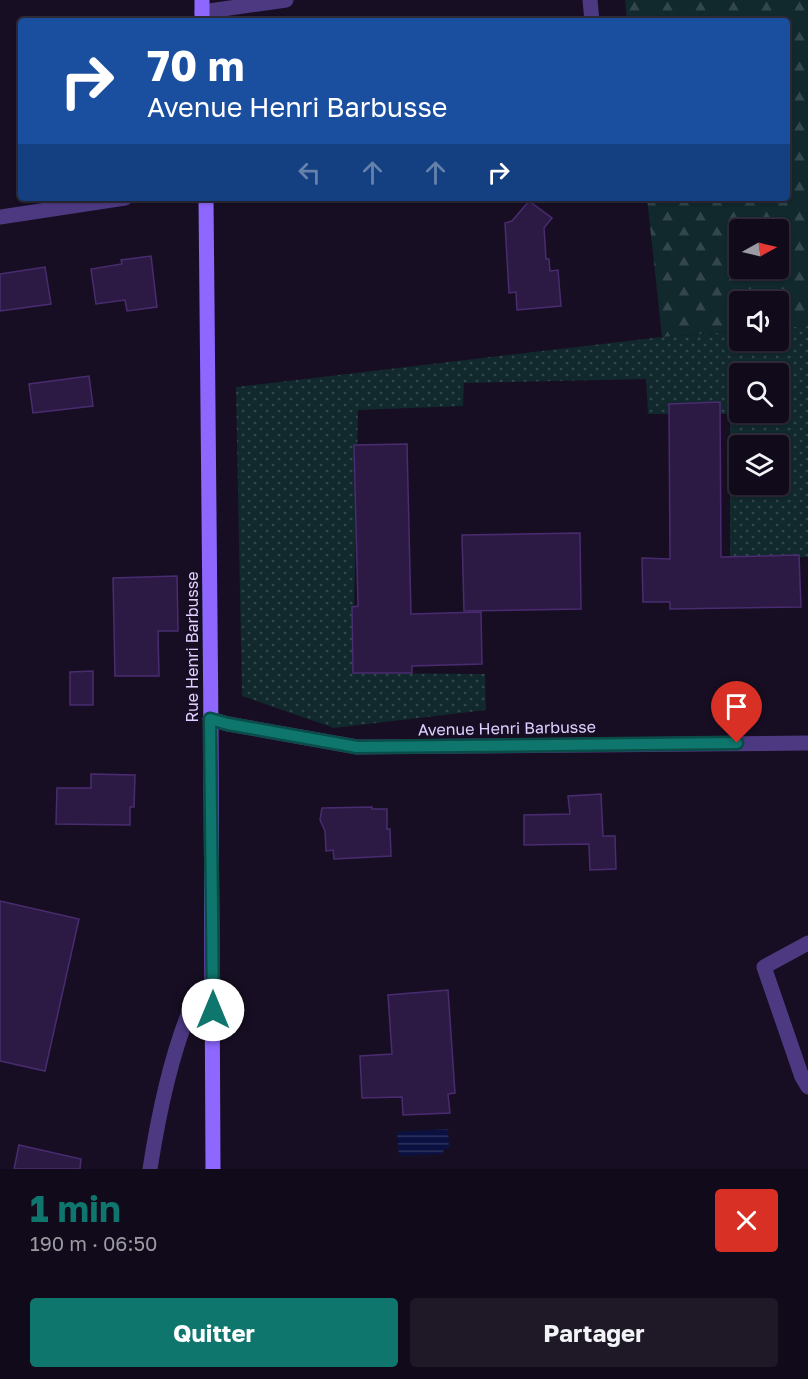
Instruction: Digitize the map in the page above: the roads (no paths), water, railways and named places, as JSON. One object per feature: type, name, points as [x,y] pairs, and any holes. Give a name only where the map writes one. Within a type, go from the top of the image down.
[{"type":"main road","name":"Rue Henri Barbusse","points":[[206,201],[212,634],[210,719],[213,1169]]},
{"type":"street","points":[[202,11],[286,0]]},
{"type":"street","points":[[590,0],[592,18]]},
{"type":"street","points":[[0,217],[105,201]]},
{"type":"street","name":"Avenue Henri Barbusse","points":[[210,719],[357,747],[808,742]]},
{"type":"street","points":[[808,943],[764,967],[802,1077],[808,1087]]},
{"type":"street","points":[[150,1169],[158,1116],[189,1010],[199,990],[213,987]]}]
